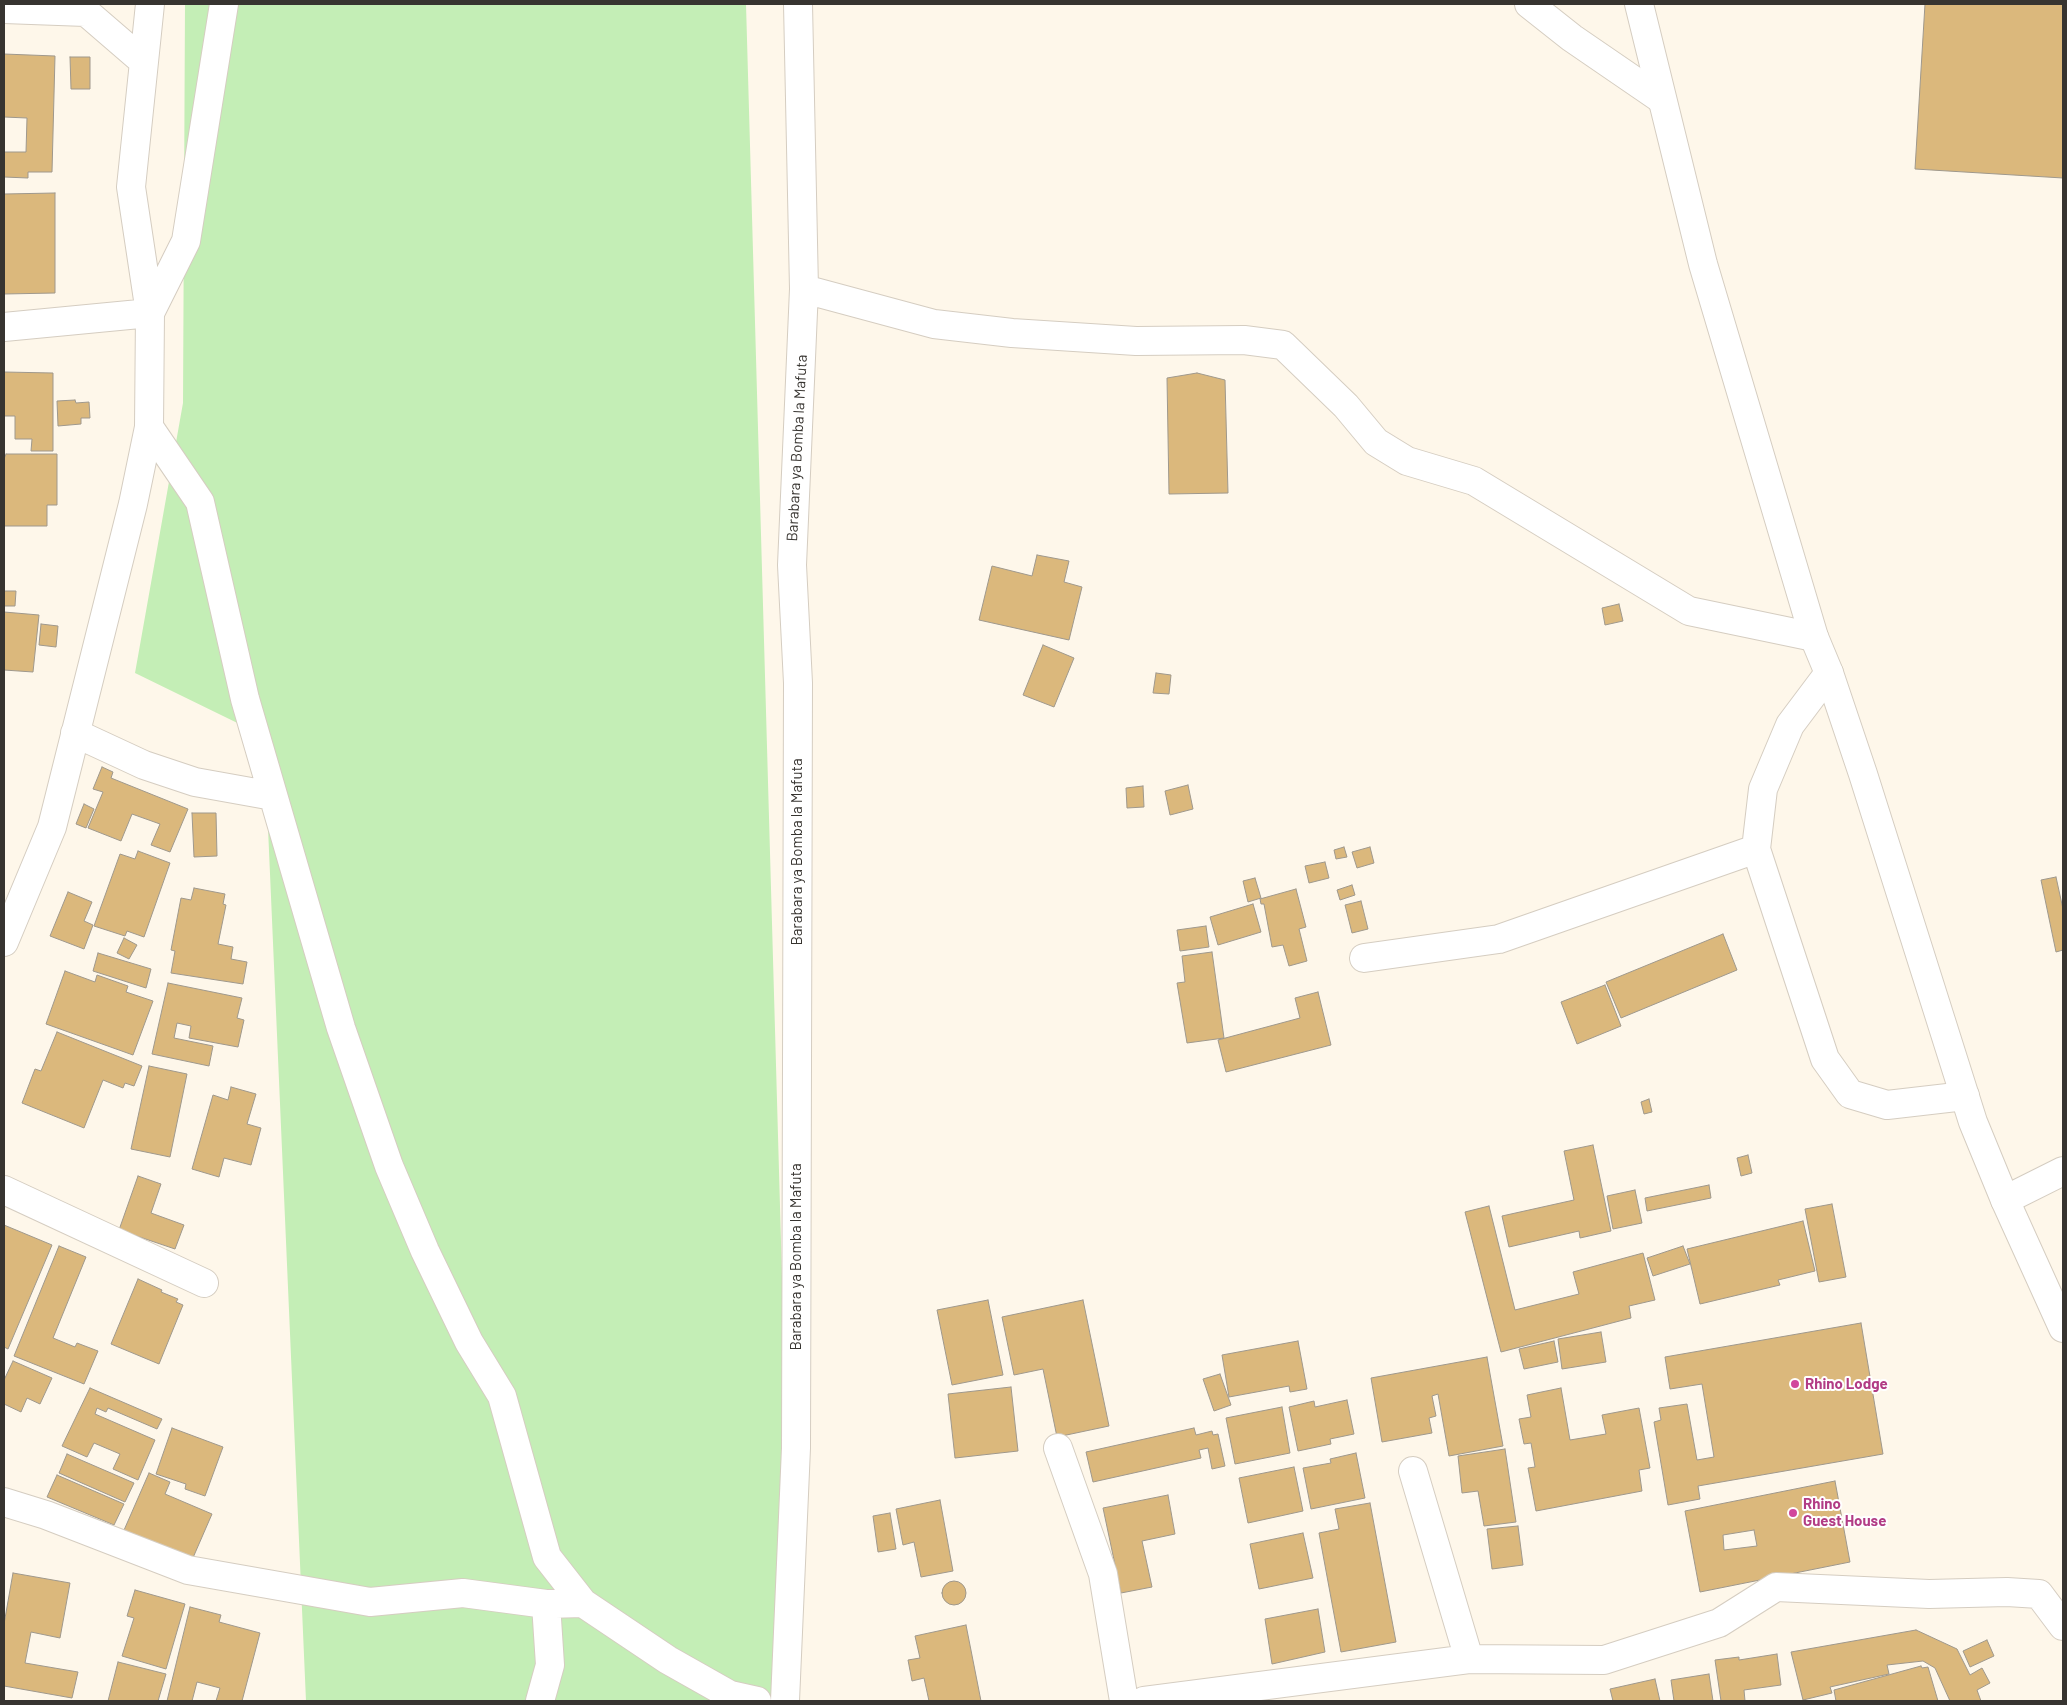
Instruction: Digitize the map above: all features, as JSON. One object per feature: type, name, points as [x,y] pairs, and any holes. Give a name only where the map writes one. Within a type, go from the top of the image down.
[{"type":"main road","points":[[4,942],[52,828],[133,504],[149,427],[150,313],[131,187],[150,4]]},
{"type":"main road","points":[[150,313],[186,241],[224,4]]},
{"type":"main road","name":"Barabara ya Bomba la Mafuta","points":[[785,1701],[796,1428],[798,682],[792,565],[804,289],[798,4]]},
{"type":"main road","points":[[1529,4],[1572,38],[1661,99]]},
{"type":"main road","points":[[1639,4],[1703,264],[1814,637],[1829,673],[1973,1122],[2005,1200],[2063,1328]]},
{"type":"main road","points":[[4,9],[94,8],[144,62]]},
{"type":"main road","points":[[804,289],[934,324],[983,330],[1136,341],[1244,340],[1283,345],[1346,406],[1376,442],[1407,462],[1474,481],[1689,611],[1814,637]]},
{"type":"main road","points":[[4,327],[150,313]]},
{"type":"main road","points":[[149,427],[200,502],[245,699],[341,1028],[389,1166],[437,1276],[470,1342],[502,1396],[547,1557],[583,1603],[721,1698],[757,1701]]},
{"type":"main road","points":[[1829,673],[1790,725],[1766,781],[1763,790],[1756,849],[1825,1059],[1850,1094],[1887,1105],[1965,1096]]},
{"type":"main road","points":[[75,733],[144,765],[195,782],[273,796]]},
{"type":"main road","points":[[1364,958],[1499,939],[1756,849]]},
{"type":"main road","points":[[2005,1200],[2063,1171]]},
{"type":"main road","points":[[4,1190],[204,1283]]},
{"type":"main road","points":[[1058,1448],[1103,1574],[1124,1701]]},
{"type":"main road","points":[[1413,1472],[1469,1659]]},
{"type":"main road","points":[[4,1502],[46,1515],[188,1570],[370,1602],[463,1593],[546,1604],[583,1603]]},
{"type":"main road","points":[[1144,1701],[1469,1659],[1604,1660],[1718,1623],[1776,1587],[1929,1594],[2007,1592],[2039,1594],[2063,1626]]},
{"type":"main road","points":[[540,1701],[550,1665],[546,1604]]},
{"type":"green space","points":[[185,4],[746,4],[794,1701],[306,1701],[264,736],[135,673],[183,403]]},
{"type":"building","points":[[1925,4],[2063,4],[2063,178],[1915,169]]},
{"type":"building","points":[[4,54],[55,56],[52,172],[28,172],[28,178],[4,177],[4,152],[26,152],[27,118],[4,117]]},
{"type":"building","points":[[70,57],[90,57],[90,89],[71,89]]},
{"type":"building","points":[[55,193],[55,293],[4,294],[4,194]]},
{"type":"building","points":[[4,372],[53,373],[53,451],[31,451],[32,439],[15,439],[15,416],[4,416]]},
{"type":"building","points":[[1197,373],[1225,380],[1228,493],[1169,494],[1167,378]]},
{"type":"building","points":[[75,400],[76,403],[89,402],[90,418],[81,418],[81,424],[58,426],[57,401]]},
{"type":"building","points":[[6,454],[57,454],[57,505],[47,505],[47,526],[4,526],[4,459]]},
{"type":"building","points":[[1037,555],[1069,561],[1064,582],[1082,587],[1069,640],[979,620],[992,566],[1032,576]]},
{"type":"building","points":[[4,591],[16,591],[15,606],[4,606]]},
{"type":"building","points":[[1619,604],[1623,621],[1605,625],[1602,608]]},
{"type":"building","points":[[4,612],[39,615],[33,672],[4,670]]},
{"type":"building","points":[[41,624],[58,626],[56,647],[39,645]]},
{"type":"building","points":[[1043,645],[1074,658],[1054,707],[1023,695]]},
{"type":"building","points":[[1156,673],[1171,675],[1169,694],[1153,693]]},
{"type":"building","points":[[102,767],[113,772],[111,778],[188,809],[170,852],[151,845],[160,824],[132,814],[121,841],[88,828],[103,792],[93,789]]},
{"type":"building","points":[[1188,785],[1193,809],[1170,815],[1165,791]]},
{"type":"building","points":[[1143,786],[1144,807],[1127,808],[1126,788]]},
{"type":"building","points":[[84,804],[94,809],[86,828],[76,824]]},
{"type":"building","points":[[192,813],[216,813],[217,856],[194,857]]},
{"type":"building","points":[[1344,847],[1347,857],[1336,859],[1334,850]]},
{"type":"building","points":[[1370,847],[1374,863],[1357,868],[1352,852]]},
{"type":"building","points":[[138,851],[170,863],[144,937],[127,931],[125,936],[94,926],[120,854],[135,859]]},
{"type":"building","points":[[1325,862],[1329,878],[1309,883],[1305,866]]},
{"type":"building","points":[[2056,877],[2063,909],[2063,950],[2056,952],[2041,880]]},
{"type":"building","points":[[1255,878],[1261,898],[1248,902],[1243,881]]},
{"type":"building","points":[[1352,885],[1355,895],[1340,900],[1337,890]]},
{"type":"building","points":[[194,888],[225,894],[223,904],[226,905],[218,944],[233,947],[231,959],[247,962],[243,984],[171,973],[175,951],[171,950],[181,898],[191,900]]},
{"type":"building","points":[[1296,889],[1306,927],[1299,929],[1307,961],[1289,966],[1283,945],[1272,947],[1264,904],[1261,904],[1260,899]]},
{"type":"building","points":[[68,892],[92,902],[84,921],[93,925],[84,949],[50,936]]},
{"type":"building","points":[[1361,901],[1368,929],[1352,933],[1345,905]]},
{"type":"building","points":[[1253,904],[1261,932],[1218,945],[1210,917]]},
{"type":"building","points":[[1206,926],[1209,947],[1180,951],[1177,930]]},
{"type":"building","points":[[1723,934],[1737,970],[1621,1018],[1606,982]]},
{"type":"building","points":[[124,938],[137,945],[129,959],[117,953]]},
{"type":"building","points":[[1212,952],[1224,1038],[1187,1043],[1177,983],[1185,982],[1182,956]]},
{"type":"building","points":[[98,953],[151,969],[146,988],[93,971]]},
{"type":"building","points":[[65,971],[95,982],[97,975],[128,986],[126,992],[153,1001],[133,1055],[46,1024]]},
{"type":"building","points":[[168,983],[242,998],[237,1018],[244,1020],[238,1047],[189,1038],[191,1026],[177,1023],[174,1038],[213,1046],[209,1066],[152,1054]]},
{"type":"building","points":[[1605,985],[1621,1026],[1577,1044],[1561,1002]]},
{"type":"building","points":[[1318,992],[1331,1045],[1226,1072],[1218,1040],[1300,1018],[1295,998]]},
{"type":"building","points":[[57,1032],[142,1066],[134,1086],[125,1083],[123,1088],[103,1080],[84,1128],[22,1103],[35,1069],[41,1071]]},
{"type":"building","points":[[149,1066],[187,1074],[170,1157],[131,1149]]},
{"type":"building","points":[[231,1087],[256,1094],[247,1124],[261,1128],[251,1165],[224,1158],[219,1177],[192,1169],[213,1095],[228,1100]]},
{"type":"building","points":[[1649,1099],[1652,1112],[1644,1114],[1641,1102]]},
{"type":"building","points":[[1593,1145],[1611,1231],[1580,1238],[1579,1231],[1509,1247],[1502,1216],[1574,1200],[1564,1151]]},
{"type":"building","points":[[1748,1155],[1752,1173],[1741,1176],[1737,1158]]},
{"type":"building","points":[[138,1176],[161,1184],[151,1213],[184,1225],[175,1249],[119,1230]]},
{"type":"building","points":[[1709,1185],[1711,1198],[1647,1211],[1645,1198]]},
{"type":"building","points":[[1635,1190],[1642,1223],[1613,1229],[1607,1196]]},
{"type":"building","points":[[1832,1204],[1846,1277],[1819,1282],[1805,1209]]},
{"type":"building","points":[[1489,1206],[1515,1310],[1579,1294],[1573,1272],[1643,1253],[1655,1300],[1629,1306],[1631,1318],[1501,1352],[1465,1212]]},
{"type":"building","points":[[1803,1221],[1815,1271],[1778,1280],[1780,1285],[1700,1304],[1687,1249]]},
{"type":"building","points":[[4,1225],[52,1245],[8,1349],[4,1347]]},
{"type":"building","points":[[59,1246],[86,1257],[53,1338],[75,1347],[77,1343],[98,1351],[84,1384],[14,1356]]},
{"type":"building","points":[[1683,1246],[1690,1264],[1653,1276],[1647,1258]]},
{"type":"building","points":[[138,1279],[178,1299],[176,1302],[183,1305],[159,1364],[111,1344]]},
{"type":"building","points":[[988,1300],[1003,1375],[952,1385],[937,1310]]},
{"type":"building","points":[[1083,1300],[1109,1426],[1057,1437],[1043,1369],[1014,1375],[1002,1317]]},
{"type":"building","points":[[1861,1323],[1883,1454],[1698,1486],[1700,1499],[1668,1505],[1654,1422],[1661,1420],[1659,1408],[1687,1404],[1697,1460],[1714,1457],[1702,1384],[1670,1389],[1665,1357]]},
{"type":"building","points":[[1601,1332],[1606,1362],[1562,1369],[1558,1339]]},
{"type":"building","points":[[1298,1341],[1307,1389],[1290,1392],[1289,1386],[1229,1397],[1222,1355]]},
{"type":"building","points":[[1554,1341],[1558,1362],[1524,1369],[1519,1349]]},
{"type":"building","points":[[1487,1357],[1503,1446],[1449,1456],[1438,1394],[1432,1396],[1436,1416],[1429,1418],[1432,1433],[1382,1442],[1371,1378]]},
{"type":"building","points":[[13,1361],[52,1378],[40,1404],[27,1398],[21,1412],[4,1404],[4,1380]]},
{"type":"building","points":[[1220,1374],[1231,1405],[1214,1411],[1203,1379]]},
{"type":"building","points":[[1011,1387],[1018,1451],[955,1458],[948,1394]]},
{"type":"building","points":[[90,1388],[162,1419],[157,1429],[108,1408],[106,1412],[97,1408],[95,1414],[155,1440],[138,1480],[113,1469],[120,1454],[94,1443],[87,1457],[62,1446]]},
{"type":"building","points":[[1561,1388],[1570,1440],[1606,1434],[1602,1415],[1639,1408],[1650,1468],[1639,1470],[1642,1491],[1536,1511],[1528,1468],[1535,1467],[1531,1443],[1524,1444],[1519,1419],[1531,1417],[1527,1395]]},
{"type":"building","points":[[1347,1400],[1354,1434],[1330,1439],[1331,1444],[1298,1451],[1289,1407],[1314,1401],[1315,1407]]},
{"type":"building","points":[[1282,1407],[1290,1453],[1235,1464],[1226,1418]]},
{"type":"building","points":[[172,1428],[223,1447],[205,1496],[185,1489],[186,1484],[156,1474]]},
{"type":"building","points":[[1194,1428],[1196,1435],[1212,1431],[1213,1435],[1218,1434],[1225,1466],[1212,1469],[1208,1448],[1199,1450],[1201,1458],[1093,1482],[1086,1452]]},
{"type":"building","points":[[1505,1449],[1516,1522],[1484,1526],[1478,1491],[1462,1493],[1458,1456]]},
{"type":"building","points":[[1356,1453],[1365,1498],[1311,1509],[1303,1468],[1331,1463],[1330,1459]]},
{"type":"building","points":[[67,1454],[134,1483],[125,1502],[59,1473]]},
{"type":"building","points":[[1294,1467],[1303,1511],[1248,1523],[1239,1478]]},
{"type":"building","points":[[149,1473],[170,1482],[165,1494],[212,1514],[192,1560],[121,1537]]},
{"type":"building","points":[[57,1475],[124,1504],[114,1525],[47,1497]]},
{"type":"building","name":"Rhino Guest House","points":[[1835,1481],[1850,1562],[1700,1592],[1685,1511]],"holes":[[[1754,1530],[1757,1546],[1724,1550],[1723,1535]]]},
{"type":"building","points":[[1168,1495],[1175,1534],[1142,1541],[1152,1587],[1121,1593],[1103,1508]]},
{"type":"building","points":[[940,1500],[953,1571],[921,1577],[914,1542],[903,1545],[896,1509]]},
{"type":"building","points":[[1370,1503],[1396,1642],[1341,1652],[1319,1533],[1339,1529],[1335,1509]]},
{"type":"building","points":[[890,1513],[896,1549],[878,1552],[873,1516]]},
{"type":"building","points":[[1518,1526],[1523,1565],[1492,1569],[1487,1529]]},
{"type":"building","points":[[1303,1533],[1313,1578],[1259,1589],[1250,1544]]},
{"type":"building","points":[[13,1573],[70,1583],[60,1638],[31,1632],[25,1663],[78,1672],[72,1698],[4,1686],[4,1624]]},
{"type":"building","points":[[954,1581],[959,1582],[965,1588],[965,1598],[959,1604],[954,1605],[949,1604],[943,1598],[942,1593],[943,1588],[949,1582]]},
{"type":"building","points":[[135,1590],[185,1604],[166,1669],[122,1656],[134,1618],[127,1616]]},
{"type":"building","points":[[190,1607],[221,1615],[219,1622],[260,1633],[242,1701],[216,1701],[220,1688],[197,1682],[192,1701],[167,1701]]},
{"type":"building","points":[[1318,1609],[1325,1652],[1272,1664],[1265,1619]]},
{"type":"building","points":[[966,1625],[981,1701],[929,1701],[924,1678],[912,1681],[908,1660],[920,1658],[915,1636]]},
{"type":"building","points":[[1916,1630],[1957,1649],[1970,1675],[1982,1668],[1990,1683],[1977,1690],[1981,1701],[1950,1701],[1935,1668],[1923,1661],[1887,1665],[1889,1674],[1830,1687],[1832,1693],[1803,1700],[1791,1652]]},
{"type":"building","points":[[1987,1640],[1994,1656],[1970,1667],[1963,1651]]},
{"type":"building","points":[[1777,1654],[1781,1685],[1744,1690],[1745,1701],[1721,1701],[1715,1660],[1739,1657],[1739,1660]]},
{"type":"building","points":[[118,1662],[166,1674],[158,1701],[108,1701]]},
{"type":"building","points":[[1921,1666],[1922,1668],[1928,1667],[1938,1701],[1836,1701],[1834,1690]]},
{"type":"building","points":[[1709,1674],[1713,1701],[1674,1701],[1671,1680]]},
{"type":"building","points":[[1655,1679],[1660,1701],[1613,1701],[1610,1689]]},
{"type":"place","name":"Rhino Lodge","points":[[1795,1384]]},
{"type":"place","name":"Rhino Guest House","points":[[1793,1513]]}]
